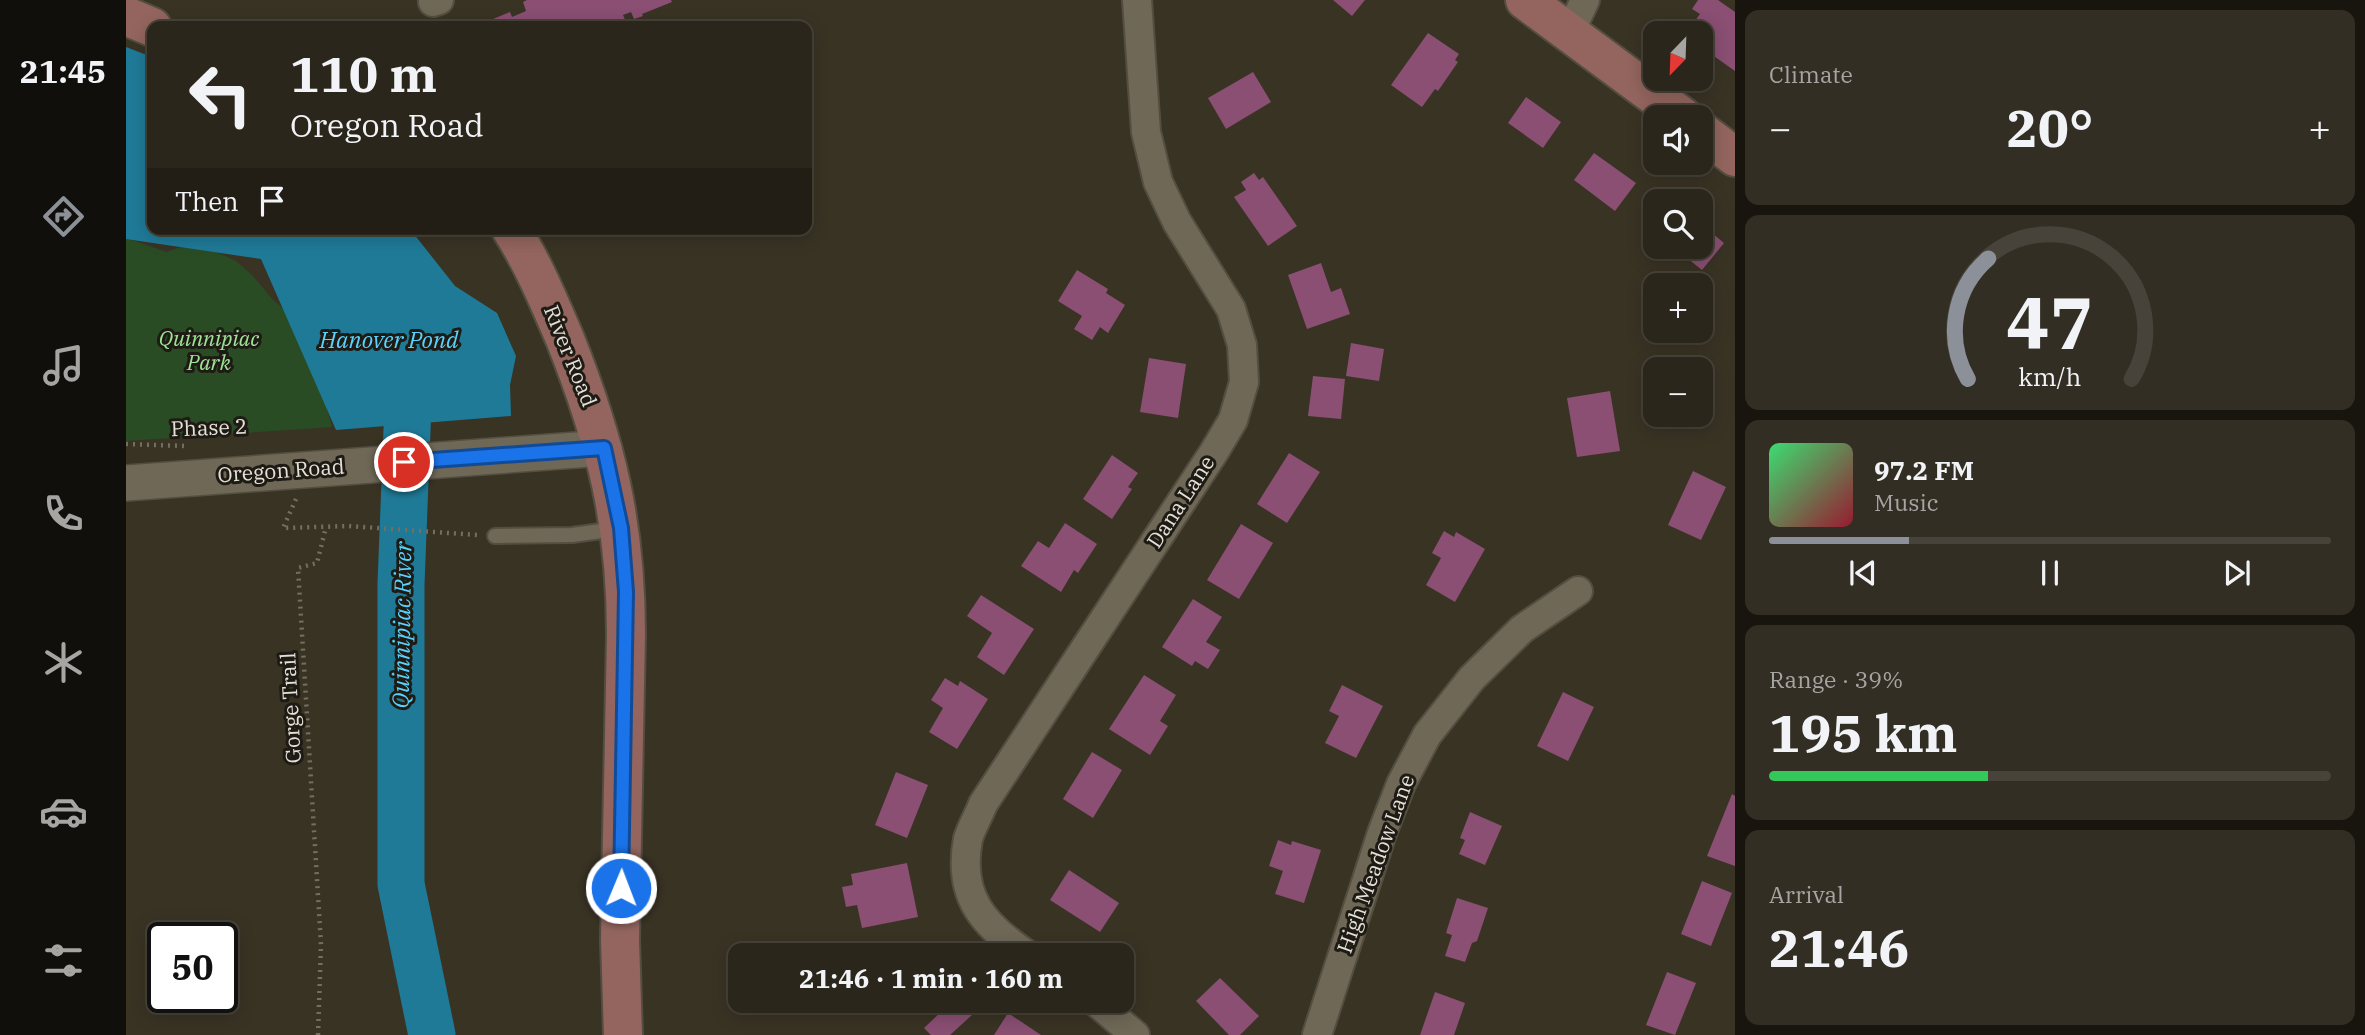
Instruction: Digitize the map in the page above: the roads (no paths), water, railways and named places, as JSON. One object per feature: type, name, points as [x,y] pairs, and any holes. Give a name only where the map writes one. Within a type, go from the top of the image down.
[{"type":"main road","points":[[1525,0],[1578,16],[1671,105]]},
{"type":"main road","points":[[126,16],[147,25]]},
{"type":"main road","points":[[1713,140],[1735,156]]},
{"type":"main road","name":"River Road","points":[[514,235],[552,309],[583,386],[604,448],[621,528],[626,592],[620,940],[623,1035]]},
{"type":"street","name":"Dana Lane","points":[[1010,943],[976,910],[966,879],[969,838],[984,804],[1227,431],[1244,382],[1242,345],[1231,309],[1177,222],[1158,182],[1146,132],[1137,0]]},
{"type":"street","name":"Oregon Road","points":[[126,483],[296,484],[541,452],[604,448]]},
{"type":"street","name":"High Meadow Lane","points":[[1317,1035],[1382,833],[1401,784],[1427,735],[1472,678],[1522,629],[1578,590]]},
{"type":"street","points":[[1109,1013],[1135,1035]]},
{"type":"lane","points":[[495,536],[572,535],[621,528]]},
{"type":"water","name":"Hanover Pond","points":[[126,47],[147,55],[147,235],[415,235],[455,286],[497,313],[516,356],[510,385],[511,416],[336,430],[261,259],[126,239]]},
{"type":"waterway","name":"Quinnipiac River","points":[[400,362],[409,379],[401,584],[401,884],[432,1035]]},
{"type":"park label","name":"Quinnipiac Park","points":[[209,351]]}]
